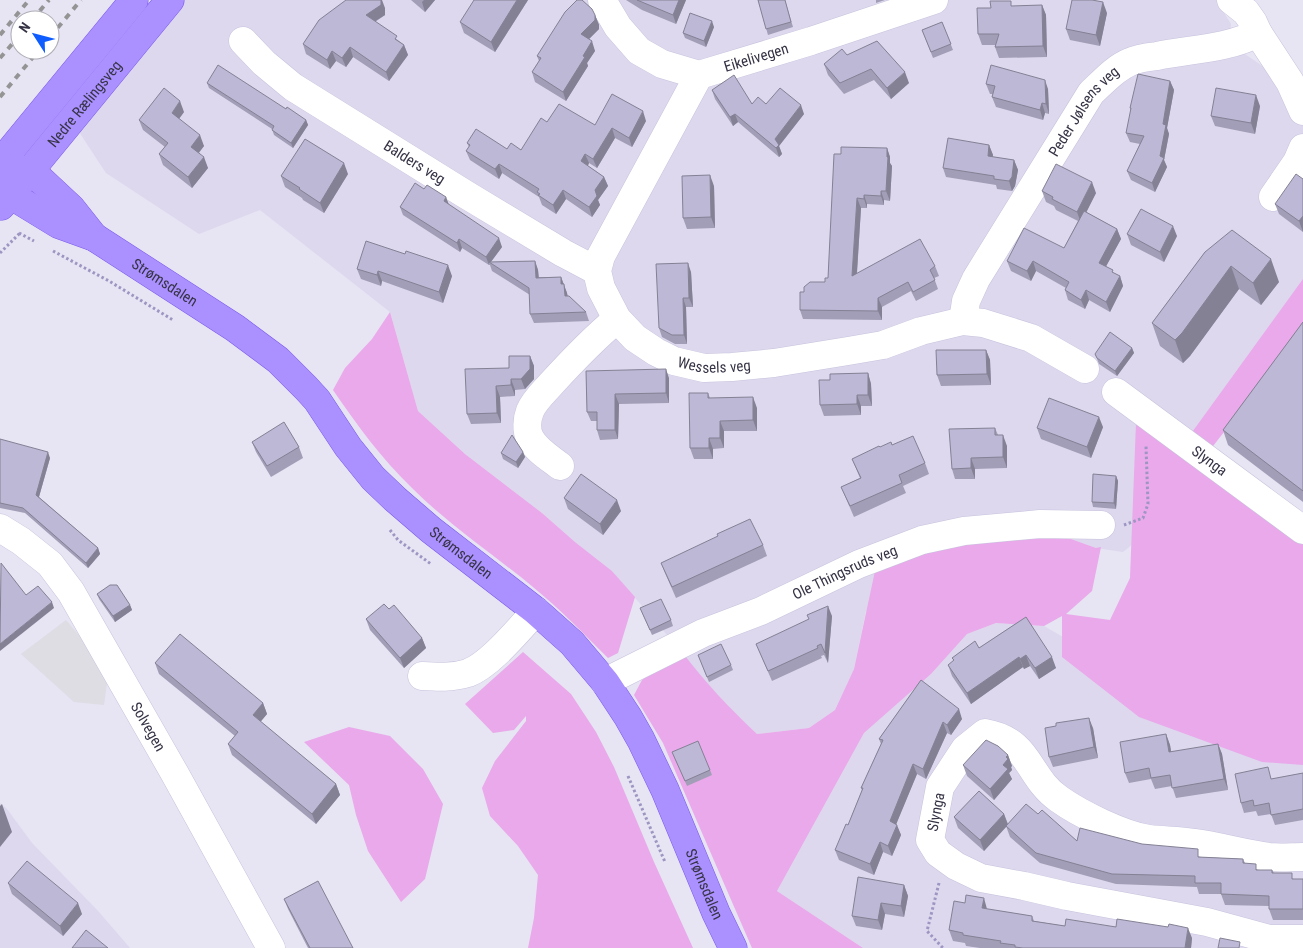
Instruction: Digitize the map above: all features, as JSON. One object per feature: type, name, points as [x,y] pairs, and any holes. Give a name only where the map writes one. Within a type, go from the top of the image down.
[{"type":"main road","name":"Nedre Rælingsveg","points":[[0,166],[134,0]]},
{"type":"main road","name":"Nedre Rælingsveg","points":[[6,200],[170,0]]},
{"type":"main road","name":"Strømsdalen","points":[[0,166],[30,172],[71,208],[94,237]]},
{"type":"main road","points":[[0,166],[6,200]]},
{"type":"main road","name":"Strømsdalen","points":[[6,200],[58,224],[94,237],[235,328],[278,360],[317,400],[348,447],[373,478],[438,535],[536,611],[572,643],[605,682],[628,717],[653,764],[716,914],[733,948]]},
{"type":"street","points":[[597,271],[609,238],[700,75],[662,64],[639,52],[618,27],[602,0]]},
{"type":"street","name":"Eikelivegen","points":[[700,75],[811,41],[934,0]]},
{"type":"street","points":[[1231,0],[1246,12],[1290,82],[1303,111]]},
{"type":"street","name":"Peder Jølsens veg","points":[[963,321],[966,301],[976,279],[1082,107],[1091,94],[1110,75],[1130,62],[1166,54],[1227,45],[1245,40],[1258,33]]},
{"type":"street","name":"Balders veg","points":[[244,41],[264,63],[293,87],[465,194],[597,271]]},
{"type":"street","points":[[1273,198],[1303,148]]},
{"type":"street","name":"Wessels veg","points":[[597,271],[601,288],[617,320],[635,338],[674,361],[704,368],[732,368],[774,363],[857,349],[884,344],[921,331],[963,321],[983,323],[1031,338],[1085,369]]},
{"type":"street","points":[[560,466],[538,449],[529,437],[530,411],[538,399],[571,362],[600,333],[617,320]]},
{"type":"street","name":"Slynga","points":[[1116,392],[1303,530]]},
{"type":"street","name":"Ole Thingsruds veg","points":[[605,682],[704,633],[762,611],[859,564],[922,540],[1011,526],[1040,524],[1101,525]]},
{"type":"street","name":"Solvegen","points":[[0,528],[21,541],[50,564],[71,592],[175,774],[271,948]]},
{"type":"street","points":[[422,676],[441,677],[469,672],[497,652],[536,611]]},
{"type":"street","name":"Slynga","points":[[1303,857],[1270,857],[1194,843],[1147,838],[1114,828],[1058,799],[1045,787],[1028,760],[1016,746],[997,736],[985,734],[965,749],[940,787],[930,840],[938,853],[956,866],[981,878],[1207,922],[1269,939],[1303,939]]},
{"type":"path","points":[[0,253],[23,228]]},
{"type":"path","points":[[19,234],[40,244]]},
{"type":"path","points":[[46,247],[109,281],[176,322]]},
{"type":"path","points":[[1101,525],[1122,526],[1143,518],[1148,504],[1145,415]]},
{"type":"path","points":[[386,525],[398,540],[438,569]]},
{"type":"path","points":[[627,774],[668,868]]},
{"type":"path","points":[[943,948],[927,931],[945,858]]},
{"type":"shaded area","points":[[151,0],[1216,0],[1231,24],[1229,43],[1303,94],[1303,307],[1145,534],[1123,552],[1096,548],[1046,530],[866,611],[854,669],[835,710],[809,728],[757,734],[732,711],[705,681],[612,571],[542,513],[465,454],[418,411],[390,312],[260,210],[199,234],[106,173],[64,109]]},
{"type":"shaded area","points":[[1303,279],[1303,330],[1210,450],[1303,543],[1303,765],[1262,762],[1139,717],[1062,657],[1062,616],[1044,626],[996,623],[967,634],[931,674],[864,733],[777,891],[863,948],[752,948],[663,743],[634,695],[642,680],[666,661],[682,652],[718,695],[757,734],[809,728],[835,710],[854,669],[875,571],[912,545],[1046,530],[1096,548],[1101,547],[1092,591],[1066,614],[1110,620],[1130,578],[1136,423],[1177,453]]},
{"type":"shaded area","points":[[390,312],[418,411],[465,454],[542,513],[612,571],[635,597],[618,653],[608,658],[543,595],[426,502],[380,453],[333,390],[345,368],[372,339]]},
{"type":"shaded area","points":[[66,620],[102,663],[107,683],[104,705],[74,702],[21,654]]},
{"type":"shaded area","points":[[996,623],[1044,626],[1153,689],[1303,751],[1303,948],[863,948],[777,891],[864,733],[931,674],[967,634]]},
{"type":"shaded area","points":[[523,652],[571,694],[596,732],[614,767],[693,948],[528,948],[534,918],[538,875],[518,846],[490,816],[482,788],[495,761],[526,721],[526,716],[514,730],[493,733],[465,704]]},
{"type":"shaded area","points":[[349,727],[390,736],[423,769],[443,804],[425,879],[401,902],[368,851],[356,815],[349,785],[304,742]]},
{"type":"shaded area","points":[[0,803],[7,809],[32,843],[98,911],[130,948],[0,948]]},
{"type":"building","points":[[346,0],[381,0],[381,5],[366,15],[397,36],[395,39],[404,45],[386,72],[350,47],[342,58],[332,51],[327,60],[303,44],[319,20]]},
{"type":"building","points":[[474,0],[517,0],[491,42],[460,22]]},
{"type":"building","points":[[577,0],[582,0],[592,9],[595,15],[595,20],[581,34],[592,41],[583,56],[585,57],[563,92],[532,72],[541,58],[537,56],[565,12]]},
{"type":"building","points":[[637,0],[679,0],[673,15]]},
{"type":"building","points":[[758,0],[785,0],[791,22],[766,29]]},
{"type":"building","points":[[1072,0],[1103,2],[1096,35],[1066,29]]},
{"type":"building","points":[[990,1],[1011,1],[1011,6],[1042,5],[1043,46],[995,47],[999,34],[978,34],[977,8],[991,8]]},
{"type":"building","points":[[690,13],[712,21],[704,41],[683,33]]},
{"type":"building","points":[[942,22],[951,44],[931,52],[922,30]]},
{"type":"building","points":[[877,41],[905,72],[887,88],[871,69],[840,83],[824,64],[842,49],[847,55]]},
{"type":"building","points":[[218,65],[306,120],[291,143],[272,130],[274,126],[207,83]]},
{"type":"building","points":[[991,65],[1045,80],[1046,104],[1042,103],[1040,110],[992,97],[995,86],[986,84]]},
{"type":"building","points":[[1138,74],[1170,81],[1163,124],[1166,125],[1160,156],[1164,158],[1152,183],[1127,171],[1144,136],[1126,133]]},
{"type":"building","points":[[734,75],[752,104],[758,97],[766,104],[780,88],[801,105],[775,139],[779,145],[776,148],[735,114],[730,117],[712,90]]},
{"type":"building","points":[[164,88],[180,101],[172,113],[200,135],[191,147],[204,157],[188,177],[159,154],[168,143],[139,120]]},
{"type":"building","points":[[1216,88],[1256,95],[1251,123],[1211,116]]},
{"type":"building","points":[[612,94],[643,111],[629,138],[612,128],[593,159],[585,154],[581,161],[604,177],[595,190],[597,196],[589,207],[563,190],[553,205],[538,195],[540,194],[537,192],[539,189],[499,164],[495,169],[466,151],[470,145],[467,143],[476,129],[507,149],[511,143],[521,150],[541,118],[547,122],[559,104],[595,125]]},
{"type":"building","points":[[948,138],[989,145],[988,156],[1014,160],[1012,177],[1009,181],[994,179],[994,176],[943,168]]},
{"type":"building","points":[[305,139],[344,163],[320,203],[281,176]]},
{"type":"building","points":[[841,147],[887,148],[888,157],[886,191],[881,191],[881,196],[864,195],[864,199],[857,198],[852,276],[920,239],[935,266],[930,270],[935,280],[913,292],[908,282],[878,298],[878,311],[800,310],[800,292],[804,292],[804,287],[810,282],[825,282],[825,278],[828,278],[834,154],[841,154]]},
{"type":"building","points":[[1056,164],[1092,182],[1077,212],[1052,199],[1053,197],[1042,191]]},
{"type":"building","points":[[1296,174],[1303,179],[1303,216],[1299,221],[1275,204]]},
{"type":"building","points":[[710,175],[711,217],[683,218],[682,176]]},
{"type":"building","points":[[415,183],[424,189],[427,185],[446,197],[444,201],[499,238],[486,257],[459,239],[457,243],[400,207]]},
{"type":"building","points":[[1141,209],[1173,226],[1160,252],[1127,234]]},
{"type":"building","points":[[1084,211],[1117,229],[1099,263],[1120,276],[1106,302],[1086,290],[1081,300],[1065,290],[1069,282],[1033,261],[1027,271],[1007,261],[1024,228],[1064,248]]},
{"type":"building","points":[[1232,230],[1271,259],[1253,283],[1231,266],[1175,340],[1152,323],[1205,252]]},
{"type":"building","points":[[366,241],[405,254],[406,251],[448,265],[439,292],[378,271],[377,275],[357,269]]},
{"type":"building","points":[[535,261],[536,278],[561,277],[565,296],[569,296],[586,312],[530,314],[529,288],[489,262]]},
{"type":"building","points":[[688,263],[689,298],[683,298],[684,335],[672,335],[659,328],[656,264]]},
{"type":"building","points":[[1303,322],[1303,491],[1223,430]]},
{"type":"building","points":[[1110,332],[1132,348],[1115,371],[1097,358],[1095,354]]},
{"type":"building","points":[[936,350],[986,350],[987,374],[937,375]]},
{"type":"building","points":[[509,356],[530,356],[530,369],[521,379],[511,379],[511,385],[496,386],[497,413],[467,414],[465,369],[509,368]]},
{"type":"building","points":[[666,369],[666,393],[615,394],[615,430],[597,430],[597,412],[587,412],[586,371]]},
{"type":"building","points":[[868,373],[868,395],[857,395],[857,404],[820,405],[819,380],[830,380],[830,374]]},
{"type":"building","points":[[689,393],[708,393],[708,398],[753,397],[753,420],[720,421],[720,438],[709,438],[709,448],[690,448]]},
{"type":"building","points":[[1049,398],[1099,417],[1087,447],[1037,428]]},
{"type":"building","points":[[284,422],[299,447],[267,466],[252,442]]},
{"type":"building","points":[[995,428],[995,435],[1003,435],[1003,457],[971,458],[971,468],[952,469],[949,429]]},
{"type":"building","points":[[512,435],[523,452],[516,462],[501,453]]},
{"type":"building","points":[[913,436],[925,463],[899,475],[902,483],[850,506],[841,487],[861,478],[852,459],[879,446],[891,442],[892,445]]},
{"type":"building","points":[[0,439],[48,452],[36,495],[98,548],[86,563],[23,508],[0,503]]},
{"type":"building","points":[[581,474],[617,500],[600,524],[564,498]]},
{"type":"building","points":[[1093,474],[1116,476],[1114,503],[1092,502]]},
{"type":"building","points":[[750,519],[763,545],[672,587],[661,563]]},
{"type":"building","points":[[1,563],[26,595],[38,586],[52,602],[0,644]]},
{"type":"building","points":[[110,585],[117,585],[130,605],[113,616],[97,594]]},
{"type":"building","points":[[661,599],[671,620],[650,630],[640,608]]},
{"type":"building","points":[[384,604],[389,609],[394,605],[422,638],[400,658],[366,619]]},
{"type":"building","points":[[828,606],[825,653],[821,644],[817,646],[818,648],[768,671],[756,644],[809,619],[807,615]]},
{"type":"building","points":[[1026,617],[1052,657],[1035,668],[1026,655],[1020,659],[1019,657],[967,693],[948,665],[954,660],[952,658],[975,641],[979,648]]},
{"type":"building","points":[[180,634],[263,703],[253,715],[336,784],[312,814],[228,744],[238,732],[155,663]]},
{"type":"building","points":[[721,644],[731,665],[707,677],[698,655]]},
{"type":"building","points":[[921,680],[959,709],[947,725],[943,722],[923,769],[913,764],[890,821],[897,825],[888,846],[880,842],[870,864],[835,850],[846,824],[848,825],[863,788],[861,788],[883,740],[879,739]]},
{"type":"building","points":[[1089,718],[1094,747],[1049,757],[1045,728],[1056,726],[1056,723]]},
{"type":"building","points":[[1166,734],[1169,752],[1218,744],[1224,779],[1172,788],[1170,775],[1151,778],[1149,768],[1125,773],[1120,742]]},
{"type":"building","points":[[986,740],[998,746],[1008,755],[1006,757],[1008,759],[1003,765],[1008,769],[990,789],[963,765]]},
{"type":"building","points":[[698,741],[710,770],[685,781],[672,752]]},
{"type":"building","points":[[1268,767],[1271,779],[1303,773],[1303,809],[1271,815],[1269,803],[1254,806],[1253,800],[1241,803],[1235,774]]},
{"type":"building","points":[[979,791],[1004,814],[980,840],[954,817]]},
{"type":"building","points":[[1026,804],[1038,814],[1042,810],[1077,841],[1080,828],[1142,844],[1198,849],[1198,857],[1243,859],[1243,863],[1256,864],[1256,870],[1272,870],[1272,873],[1292,873],[1292,879],[1303,879],[1303,909],[1269,909],[1269,896],[1221,894],[1221,883],[1195,883],[1195,876],[1112,874],[1036,853],[1006,826]]},
{"type":"building","points":[[27,861],[78,903],[60,926],[8,883]]},
{"type":"building","points":[[858,877],[904,885],[901,906],[881,903],[878,920],[852,916]]},
{"type":"building","points":[[318,881],[353,948],[310,948],[284,899]]},
{"type":"building","points":[[966,895],[984,898],[982,908],[1032,916],[1032,921],[1065,926],[1066,919],[1116,927],[1117,919],[1168,927],[1169,924],[1188,928],[1185,948],[1023,948],[1000,943],[1001,941],[963,935],[963,933],[949,930],[954,901],[965,903]]},
{"type":"building","points":[[86,930],[108,948],[72,948]]},
{"type":"building","points":[[1220,938],[1240,942],[1239,948],[1218,948]]},
{"type":"railway","points":[[0,35],[29,0]]},
{"type":"railway","points":[[40,10],[49,0]]},
{"type":"railway","points":[[60,25],[81,0]]},
{"type":"railway","points":[[0,58],[10,46]]},
{"type":"railway","points":[[0,97],[31,60]]}]
